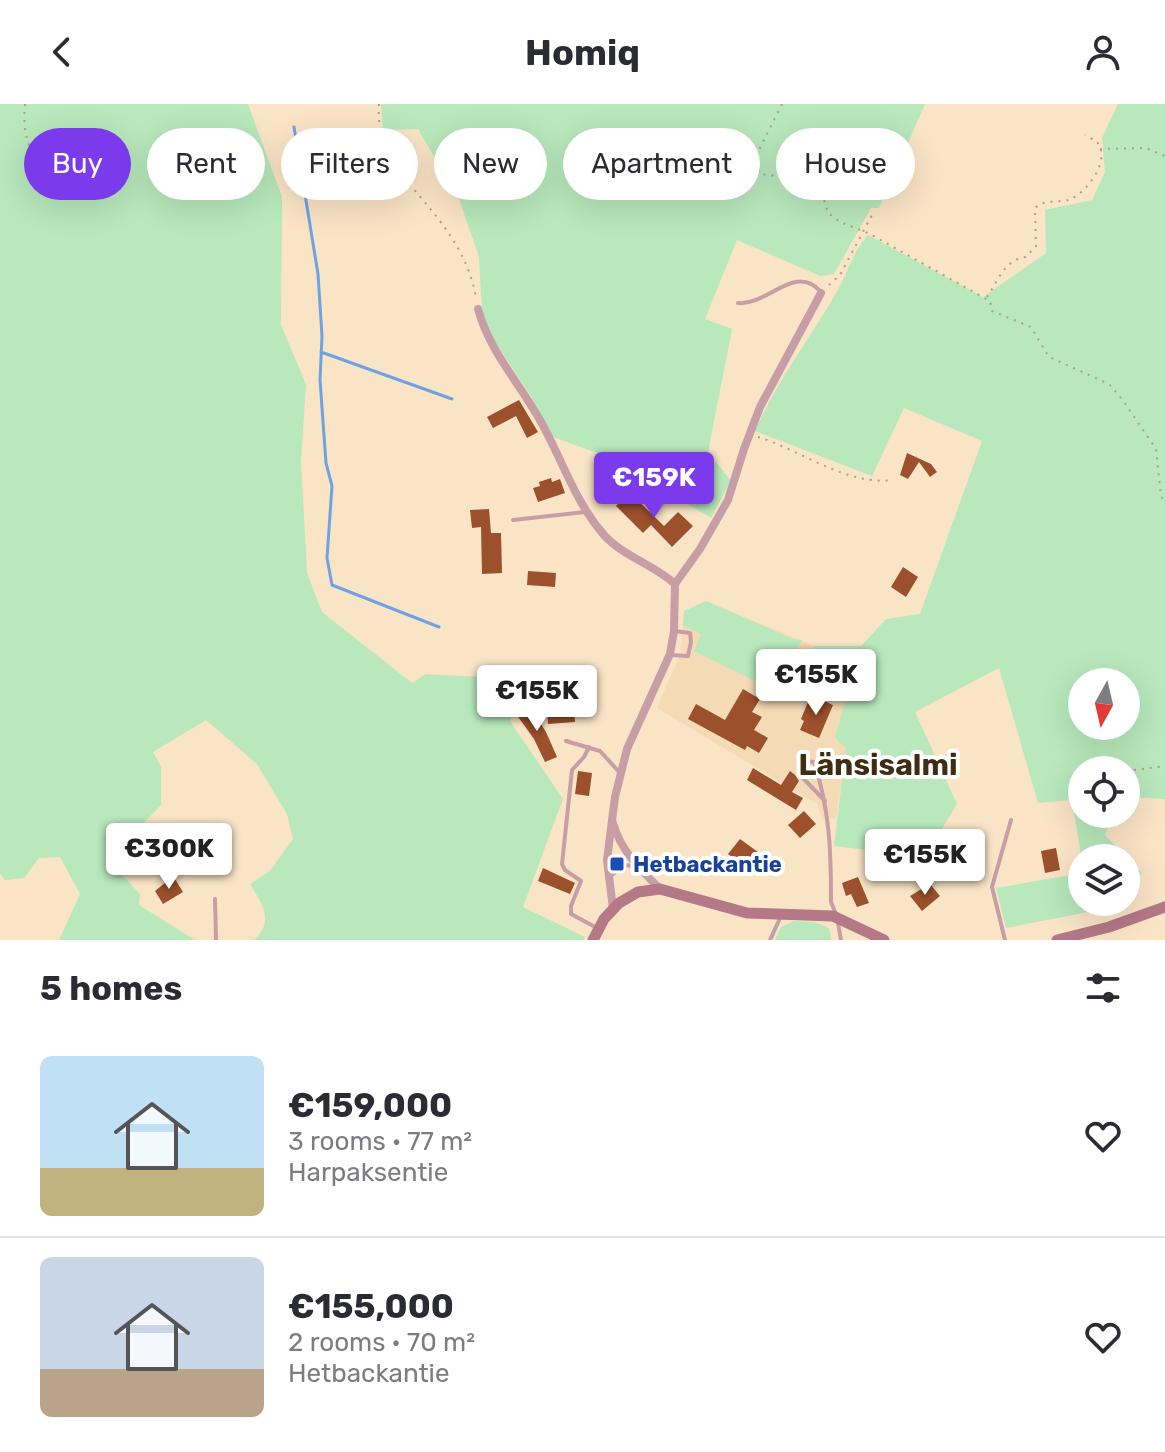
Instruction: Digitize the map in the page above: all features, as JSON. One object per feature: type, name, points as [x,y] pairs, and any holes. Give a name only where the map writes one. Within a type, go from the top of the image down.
[{"type":"street","points":[[613,909],[607,860],[620,773],[627,749],[670,654],[675,584],[700,549],[728,500],[760,407],[821,293]]},
{"type":"street","points":[[478,309],[487,337],[542,423],[587,512],[611,542],[654,567],[675,584]]},
{"type":"street","points":[[612,818],[618,840],[637,866],[660,889]]},
{"type":"street","points":[[596,935],[613,909],[638,892],[660,889],[747,913],[820,913],[837,917],[884,940]]},
{"type":"street","points":[[1057,940],[1109,927],[1165,907]]},
{"type":"lane","points":[[738,303],[755,302],[784,285],[805,281],[821,293]]},
{"type":"lane","points":[[513,520],[587,512]]},
{"type":"lane","points":[[670,654],[686,657],[690,652],[690,633],[674,631]]},
{"type":"lane","points":[[566,741],[589,747],[610,759],[620,773]]},
{"type":"lane","points":[[589,747],[572,770],[562,864],[565,870],[581,881],[571,914],[596,935]]},
{"type":"lane","points":[[825,801],[800,775],[801,765],[806,761],[814,762],[825,801],[831,847],[831,902],[841,940]]},
{"type":"lane","points":[[1005,940],[992,887],[1011,820]]},
{"type":"lane","points":[[610,878],[623,865],[637,866]]},
{"type":"lane","points":[[215,899],[216,940]]},
{"type":"lane","points":[[770,940],[782,914]]},
{"type":"path","points":[[24,129],[25,104]]},
{"type":"path","points":[[379,104],[384,145],[403,178],[439,219],[461,253],[478,309]]},
{"type":"path","points":[[782,104],[756,156],[760,174],[808,180],[821,190],[828,213],[840,222],[990,301],[992,311],[1031,327],[1049,357],[1109,384],[1156,449],[1161,496],[1165,504]]},
{"type":"path","points":[[986,299],[1009,264],[1015,258],[1026,257],[1036,246],[1035,208],[1040,203],[1070,200],[1085,188],[1101,165],[1100,149],[1085,135]]},
{"type":"path","points":[[1100,149],[1146,148],[1165,156]]},
{"type":"path","points":[[821,293],[840,275],[872,215]]},
{"type":"path","points":[[749,434],[853,476],[893,480]]},
{"type":"path","points":[[1140,769],[1165,766]]},
{"type":"shaded area","points":[[706,601],[814,646],[811,670],[849,685],[835,738],[847,748],[836,818],[823,820],[817,804],[657,708],[681,652],[684,611]]},
{"type":"green space","points":[[0,104],[248,104],[257,128],[147,128],[147,200],[265,200],[265,150],[282,200],[281,325],[306,384],[301,462],[307,573],[322,612],[412,683],[426,674],[501,678],[517,696],[510,721],[563,799],[523,907],[585,937],[584,940],[254,940],[265,919],[262,905],[250,884],[270,871],[293,839],[287,814],[257,764],[206,720],[153,752],[161,767],[161,805],[108,860],[140,894],[139,905],[195,940],[59,940],[80,894],[60,857],[39,858],[24,878],[5,880],[0,873]]},
{"type":"green space","points":[[381,104],[925,104],[914,128],[776,128],[776,200],[883,200],[879,208],[871,208],[834,274],[820,276],[737,240],[705,319],[732,329],[708,452],[731,481],[711,518],[614,459],[553,437],[532,398],[490,334],[482,310],[479,257],[459,200],[547,200],[547,128],[434,128],[434,156],[418,128],[383,128]]},
{"type":"green space","points":[[1118,104],[1165,104],[1165,799],[1140,798],[1140,756],[1068,756],[1068,800],[1038,803],[999,668],[915,712],[957,804],[925,857],[834,846],[846,748],[835,738],[849,685],[811,670],[814,646],[861,646],[886,619],[920,614],[982,441],[904,408],[872,476],[755,431],[868,235],[983,297],[1046,253],[1045,210],[1092,200],[1105,172],[1102,138]]},
{"type":"green space","points":[[706,601],[793,639],[802,640],[773,690],[694,651],[701,634],[683,625],[684,611]]},
{"type":"green space","points":[[1077,828],[1108,828],[1105,835],[1114,844],[1079,844]]},
{"type":"green space","points":[[1068,875],[1068,916],[1006,928],[996,888]]},
{"type":"green space","points":[[794,921],[814,922],[829,928],[831,940],[775,940],[781,927]]},
{"type":"building","points":[[519,400],[538,432],[527,438],[516,416],[493,428],[487,417]]},
{"type":"building","points":[[907,453],[931,464],[937,472],[930,477],[919,462],[908,479],[900,475]]},
{"type":"building","points":[[551,478],[552,482],[560,479],[565,493],[538,502],[533,488]]},
{"type":"building","points":[[629,492],[664,526],[678,512],[693,526],[672,547],[651,525],[643,533],[616,506]]},
{"type":"building","points":[[489,509],[491,533],[501,533],[502,573],[482,574],[481,527],[472,528],[470,510]]},
{"type":"building","points":[[903,567],[918,577],[906,597],[891,587]]},
{"type":"building","points":[[528,571],[556,573],[555,587],[527,585]]},
{"type":"building","points":[[743,689],[760,699],[752,712],[762,717],[754,730],[768,738],[759,753],[747,746],[745,750],[688,719],[696,704],[725,720]]},
{"type":"building","points":[[815,697],[833,705],[819,738],[800,730],[808,702],[812,704]]},
{"type":"building","points":[[530,706],[557,757],[545,762],[534,739],[516,714]]},
{"type":"building","points":[[574,708],[575,722],[548,724],[547,710]]},
{"type":"building","points":[[753,768],[781,785],[790,771],[795,775],[799,781],[792,792],[803,798],[796,810],[747,780]]},
{"type":"building","points":[[578,771],[592,773],[589,796],[575,794]]},
{"type":"building","points":[[804,811],[816,824],[800,838],[788,825]]},
{"type":"building","points":[[740,839],[762,855],[751,871],[728,854]]},
{"type":"building","points":[[1056,848],[1060,870],[1045,873],[1041,851]]},
{"type":"building","points":[[543,868],[575,883],[570,894],[538,881]]},
{"type":"building","points":[[858,877],[869,903],[857,907],[851,894],[846,896],[842,883]]},
{"type":"building","points":[[171,878],[183,892],[163,904],[155,891]]},
{"type":"building","points":[[930,884],[940,896],[922,911],[910,896]]},
{"type":"waterway","points":[[294,127],[318,274],[322,336],[320,380],[326,463],[332,486],[327,558],[332,585],[439,627]]},
{"type":"waterway","points":[[321,352],[452,399]]},
{"type":"place","name":"Hetbackantie","points":[[617,864]]},
{"type":"district","name":"Länsisalmi","points":[[878,765]]}]
